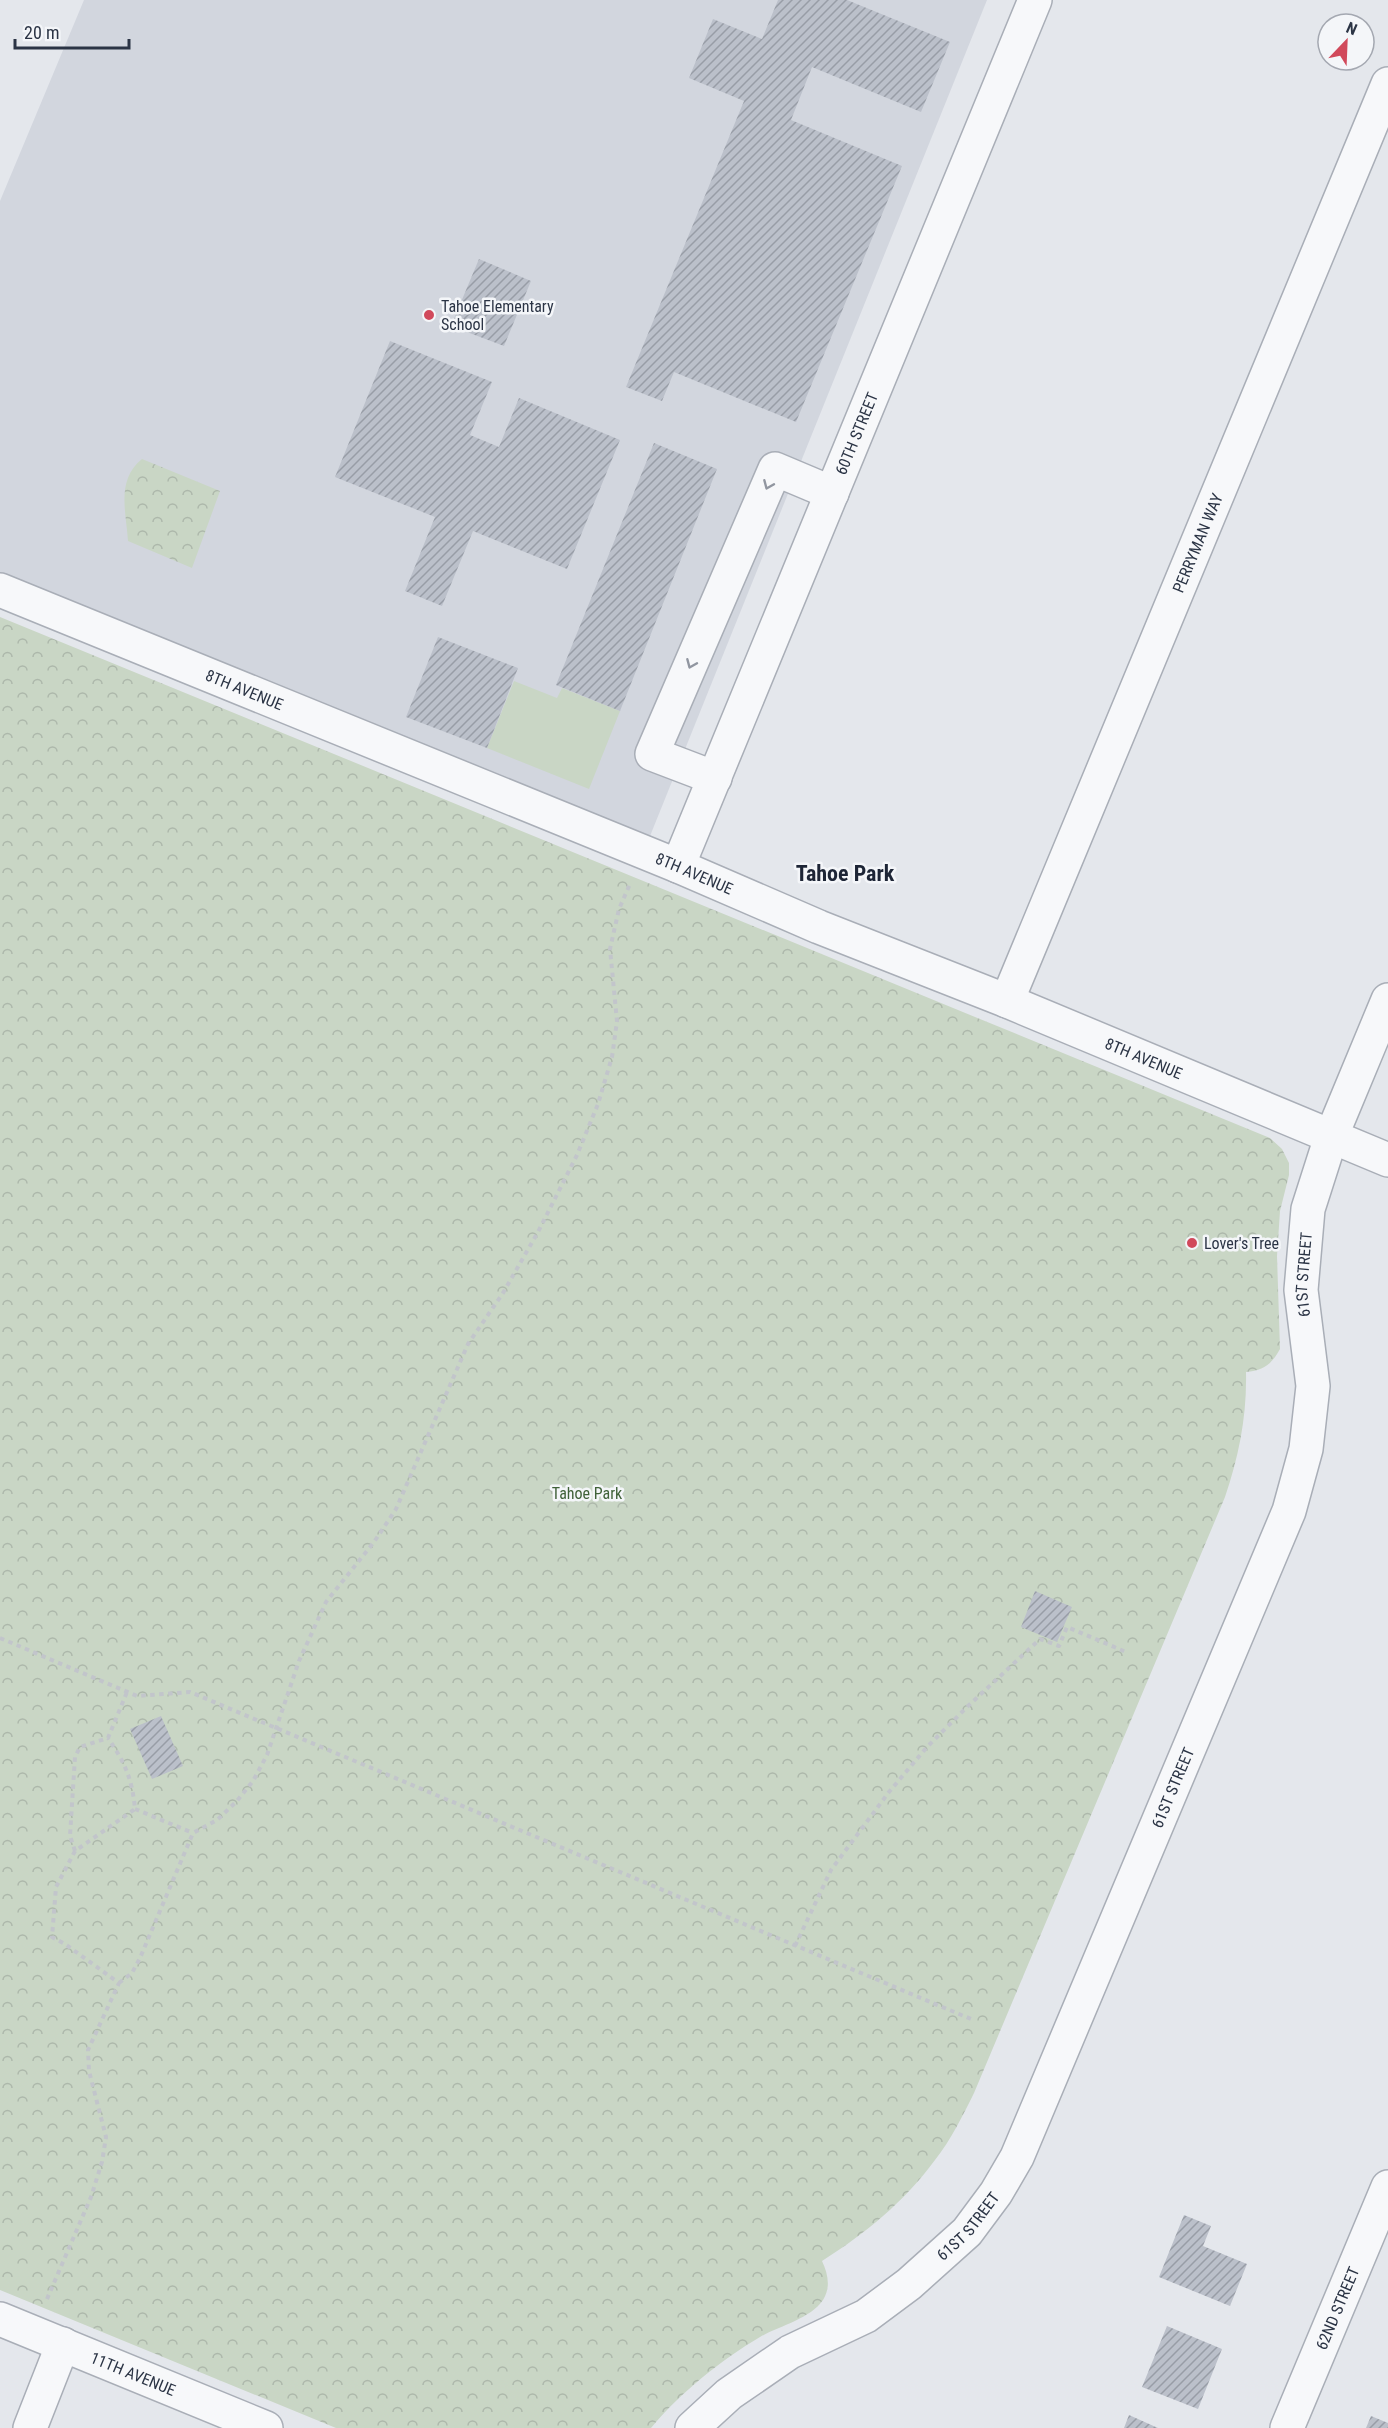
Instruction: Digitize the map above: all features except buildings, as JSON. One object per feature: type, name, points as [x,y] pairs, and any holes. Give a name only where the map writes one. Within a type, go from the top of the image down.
[{"type":"street","name":"60TH STREET","points":[[678,866],[1035,0]]},
{"type":"street","name":"PERRYMAN WAY","points":[[1007,1001],[1388,84]]},
{"type":"street","points":[[715,777],[652,754],[775,469],[832,492]]},
{"type":"street","name":"8TH AVENUE","points":[[0,590],[678,866],[819,927],[1007,1001],[1388,1160]]},
{"type":"street","name":"61ST STREET","points":[[692,2428],[729,2394],[790,2352],[866,2316],[909,2284],[967,2232],[996,2193],[1017,2157],[1289,1511],[1306,1449],[1313,1386],[1301,1290],[1308,1209],[1331,1137],[1388,1000]]},
{"type":"street","name":"62ND STREET","points":[[1287,2428],[1388,2187]]},
{"type":"street","name":"11TH AVENUE","points":[[0,2319],[266,2428]]},
{"type":"street","points":[[30,2428],[63,2344]]},
{"type":"path","points":[[45,2304],[91,2197],[102,2162],[106,2137],[89,2070],[87,2050],[119,1983],[132,1972],[140,1958],[193,1833],[217,1820],[253,1781],[278,1727],[298,1661],[326,1602],[374,1542],[396,1509],[468,1344],[503,1293],[538,1232],[577,1155],[598,1104],[612,1057],[617,1021],[610,949],[619,909],[632,878]]},
{"type":"path","points":[[795,1946],[831,1870],[889,1792],[927,1747],[1040,1639],[1059,1646],[1067,1627],[1126,1652]]},
{"type":"path","points":[[0,1638],[137,1696],[190,1692],[971,2019]]},
{"type":"path","points":[[75,1851],[70,1836],[75,1757],[81,1747],[108,1738],[127,1692]]},
{"type":"path","points":[[108,1738],[125,1763],[132,1784],[135,1809]]},
{"type":"path","points":[[135,1809],[193,1833]]},
{"type":"path","points":[[119,1983],[52,1937],[56,1887],[75,1851],[135,1809]]},
{"type":"shaded area","name":"Tahoe Elementary School","points":[[84,0],[987,0],[648,841],[0,577],[0,201]]},
{"type":"green space","points":[[142,459],[220,491],[192,568],[128,541],[124,497],[129,476]]},
{"type":"green space","name":"Tahoe Park","points":[[0,617],[1270,1138],[1282,1149],[1289,1163],[1289,1175],[1280,1211],[1277,1256],[1280,1349],[1266,1366],[1246,1372],[1241,1436],[1225,1497],[966,2110],[941,2152],[911,2189],[869,2228],[822,2261],[828,2285],[823,2300],[817,2307],[802,2317],[760,2337],[731,2356],[688,2390],[651,2428],[336,2428],[0,2290]]},
{"type":"green space","points":[[514,681],[557,698],[562,688],[620,711],[589,789],[487,748]]},
{"type":"place","name":"Tahoe Elementary School","points":[[429,315]]},
{"type":"place","name":"Lover's Tree","points":[[1192,1243]]},
{"type":"district","name":"Tahoe Park","points":[[845,873]]}]
